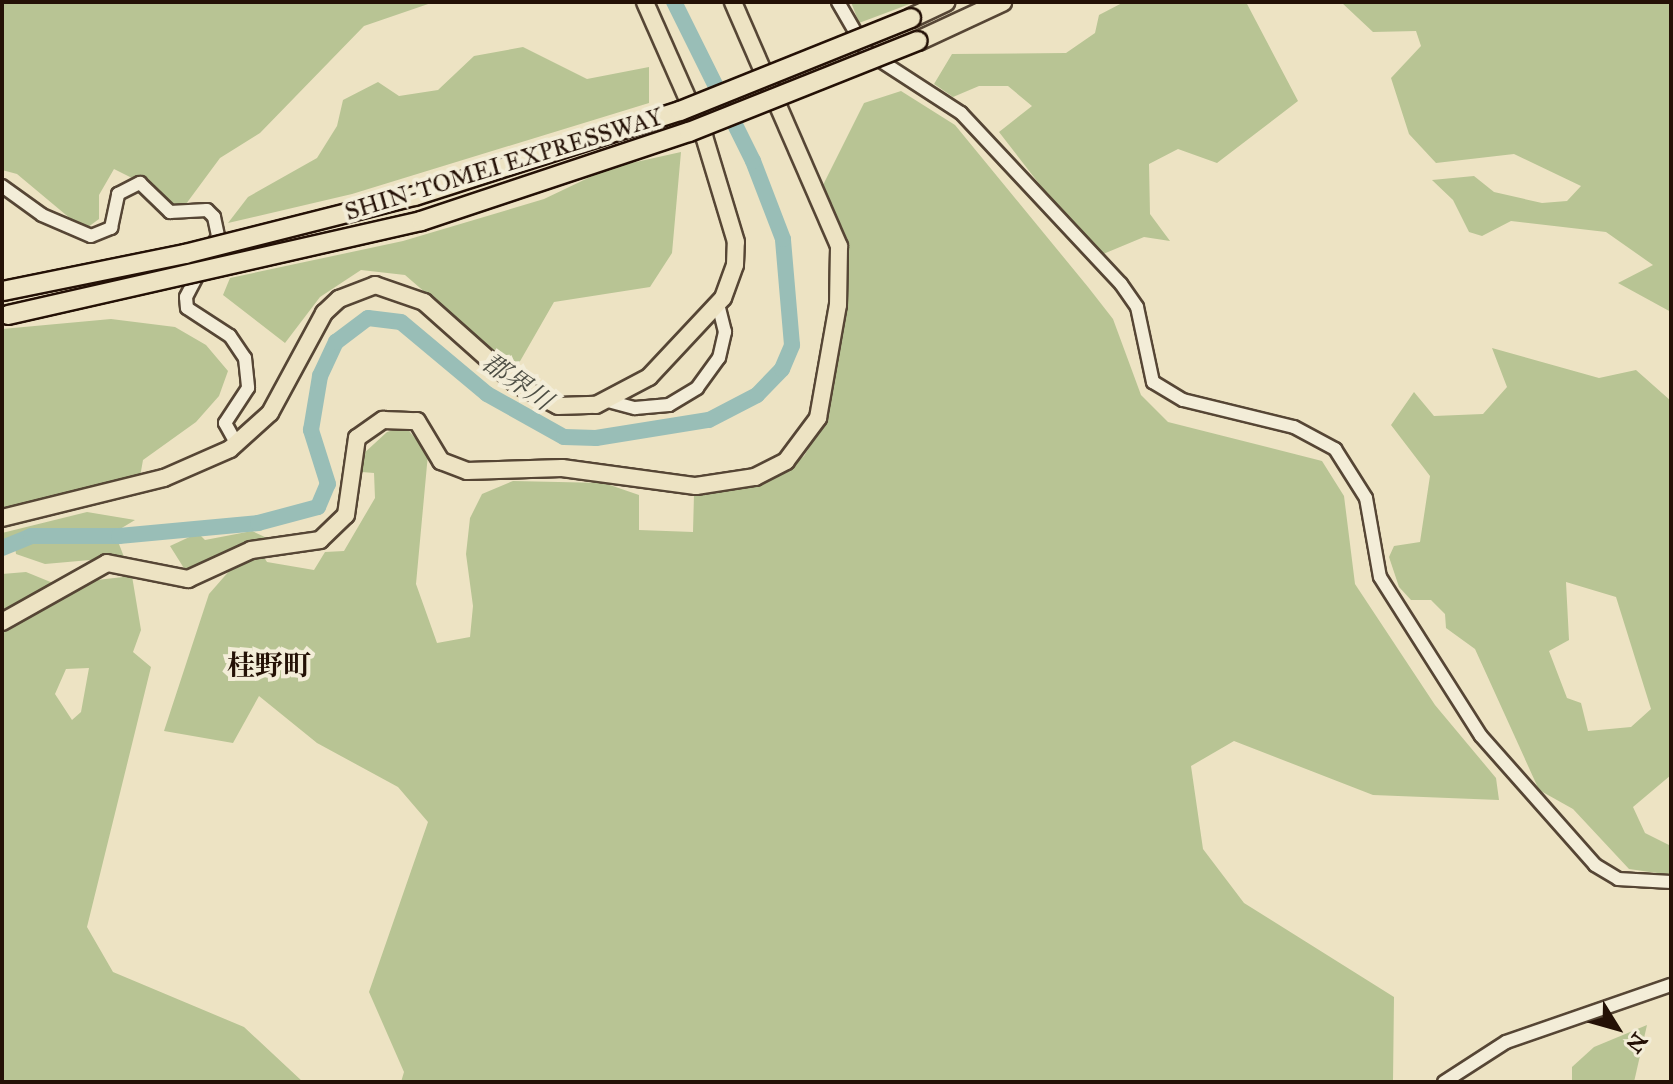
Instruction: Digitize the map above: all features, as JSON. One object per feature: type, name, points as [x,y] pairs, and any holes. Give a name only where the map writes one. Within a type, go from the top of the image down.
[{"type":"highway","name":"SHIN-TOMEI EXPRESSWAY","points":[[2,291],[185,254],[415,196],[680,111],[945,2]]},
{"type":"highway","name":"SHIN-TOMEI EXPRESSWAY","points":[[5,315],[421,221],[689,132],[918,41],[1002,2]]},
{"type":"main road","points":[[2,518],[164,478],[237,445],[277,403],[324,313],[339,299],[375,285],[424,302],[536,398],[572,408],[608,401],[649,377],[718,304],[735,265],[734,226],[704,136],[645,2]]},
{"type":"main road","points":[[2,622],[107,563],[188,579],[251,550],[320,540],[346,515],[357,438],[383,420],[417,421],[441,461],[467,471],[562,468],[696,486],[755,477],[786,461],[818,418],[838,305],[839,246],[733,2]]},
{"type":"street","points":[[838,2],[867,52],[961,113],[1121,284],[1137,307],[1153,382],[1183,400],[1313,434],[1344,458],[1366,498],[1380,577],[1481,736],[1595,865],[1618,879],[1671,882]]},
{"type":"street","points":[[2,186],[42,215],[91,236],[111,228],[118,194],[140,183],[170,212],[207,210],[214,217],[218,236],[186,297],[187,308],[230,336],[245,358],[248,388],[225,423],[237,445]]},
{"type":"street","points":[[608,401],[635,408],[669,405],[697,388],[719,358],[725,332],[718,304]]},
{"type":"street","points":[[1444,1082],[1506,1042],[1671,985]]},
{"type":"green space","points":[[2,2],[434,2],[364,26],[260,133],[220,158],[186,204],[159,204],[138,181],[114,169],[99,195],[99,219],[84,230],[17,174],[2,170]]},
{"type":"green space","points":[[851,2],[915,2],[859,23]]},
{"type":"green space","points":[[1124,2],[1246,2],[1298,101],[1217,163],[1178,149],[1149,164],[1150,214],[1170,241],[1144,237],[1096,257],[999,132],[1032,106],[1008,86],[979,86],[953,97],[934,84],[952,54],[1066,53],[1095,33],[1099,15]]},
{"type":"green space","points":[[1341,2],[1671,2],[1671,312],[1618,283],[1653,265],[1606,232],[1511,221],[1482,236],[1469,232],[1453,200],[1432,180],[1474,176],[1494,192],[1542,203],[1567,201],[1581,186],[1514,154],[1436,163],[1409,134],[1391,78],[1421,46],[1416,31],[1373,32]]},
{"type":"green space","points":[[523,47],[587,79],[649,67],[649,103],[352,194],[228,223],[248,197],[317,158],[337,126],[343,100],[378,82],[399,96],[438,90],[474,56]]},
{"type":"green space","points":[[901,91],[955,125],[1088,287],[1113,319],[1141,395],[1168,422],[1322,461],[1344,496],[1355,584],[1435,705],[1496,778],[1499,800],[1373,795],[1234,741],[1191,766],[1203,849],[1244,903],[1394,997],[1393,1082],[401,1082],[404,1072],[369,992],[428,822],[398,787],[317,743],[259,696],[233,743],[164,731],[209,594],[230,570],[262,554],[267,562],[314,570],[325,552],[344,551],[375,498],[374,473],[362,472],[362,455],[387,432],[405,426],[428,454],[416,584],[437,643],[470,637],[473,606],[466,554],[470,518],[482,494],[513,481],[604,483],[639,495],[639,530],[693,532],[694,494],[775,478],[804,456],[824,423],[844,314],[843,231],[822,187],[864,103]]},
{"type":"green space","points":[[681,152],[672,253],[650,287],[554,302],[515,370],[405,275],[361,270],[320,297],[285,343],[223,295],[230,278],[403,241],[544,199],[609,168]]},
{"type":"green space","points":[[111,319],[175,327],[206,345],[228,371],[219,396],[196,422],[143,460],[140,477],[2,508],[2,329]]},
{"type":"green space","points":[[1492,348],[1599,378],[1636,370],[1671,401],[1671,775],[1633,807],[1645,833],[1671,846],[1671,875],[1629,869],[1573,809],[1539,790],[1475,649],[1446,628],[1445,614],[1431,600],[1411,600],[1399,587],[1389,557],[1394,546],[1420,542],[1430,476],[1391,425],[1414,392],[1434,416],[1483,414],[1507,387]],"holes":[[[1566,582],[1616,597],[1651,709],[1631,727],[1588,731],[1581,703],[1567,698],[1549,651],[1569,640]]]},
{"type":"green space","points":[[87,512],[135,520],[120,529],[46,528],[2,543],[2,533]]},
{"type":"green space","points":[[252,531],[267,538],[187,573],[170,546],[198,533],[205,540]]},
{"type":"green space","points":[[59,537],[119,544],[124,557],[45,564],[16,554],[15,547]]},
{"type":"green space","points":[[26,572],[53,583],[2,616],[2,574]]},
{"type":"green space","points":[[132,576],[141,630],[133,652],[151,667],[87,927],[113,972],[244,1027],[303,1082],[2,1082],[2,632],[79,582]],"holes":[[[89,668],[81,712],[72,720],[55,694],[66,669]]]},
{"type":"green space","points":[[1647,1025],[1634,1082],[1572,1082],[1572,1067],[1594,1047]]},
{"type":"waterway","name":"郡界川","points":[[2,548],[31,536],[119,536],[258,523],[318,507],[328,484],[311,430],[320,376],[336,342],[368,318],[401,322],[487,394],[564,437],[596,438],[709,420],[757,395],[782,369],[792,345],[783,239],[753,161],[674,2]]},
{"type":"district","name":"桂野町","points":[[269,666]]}]
